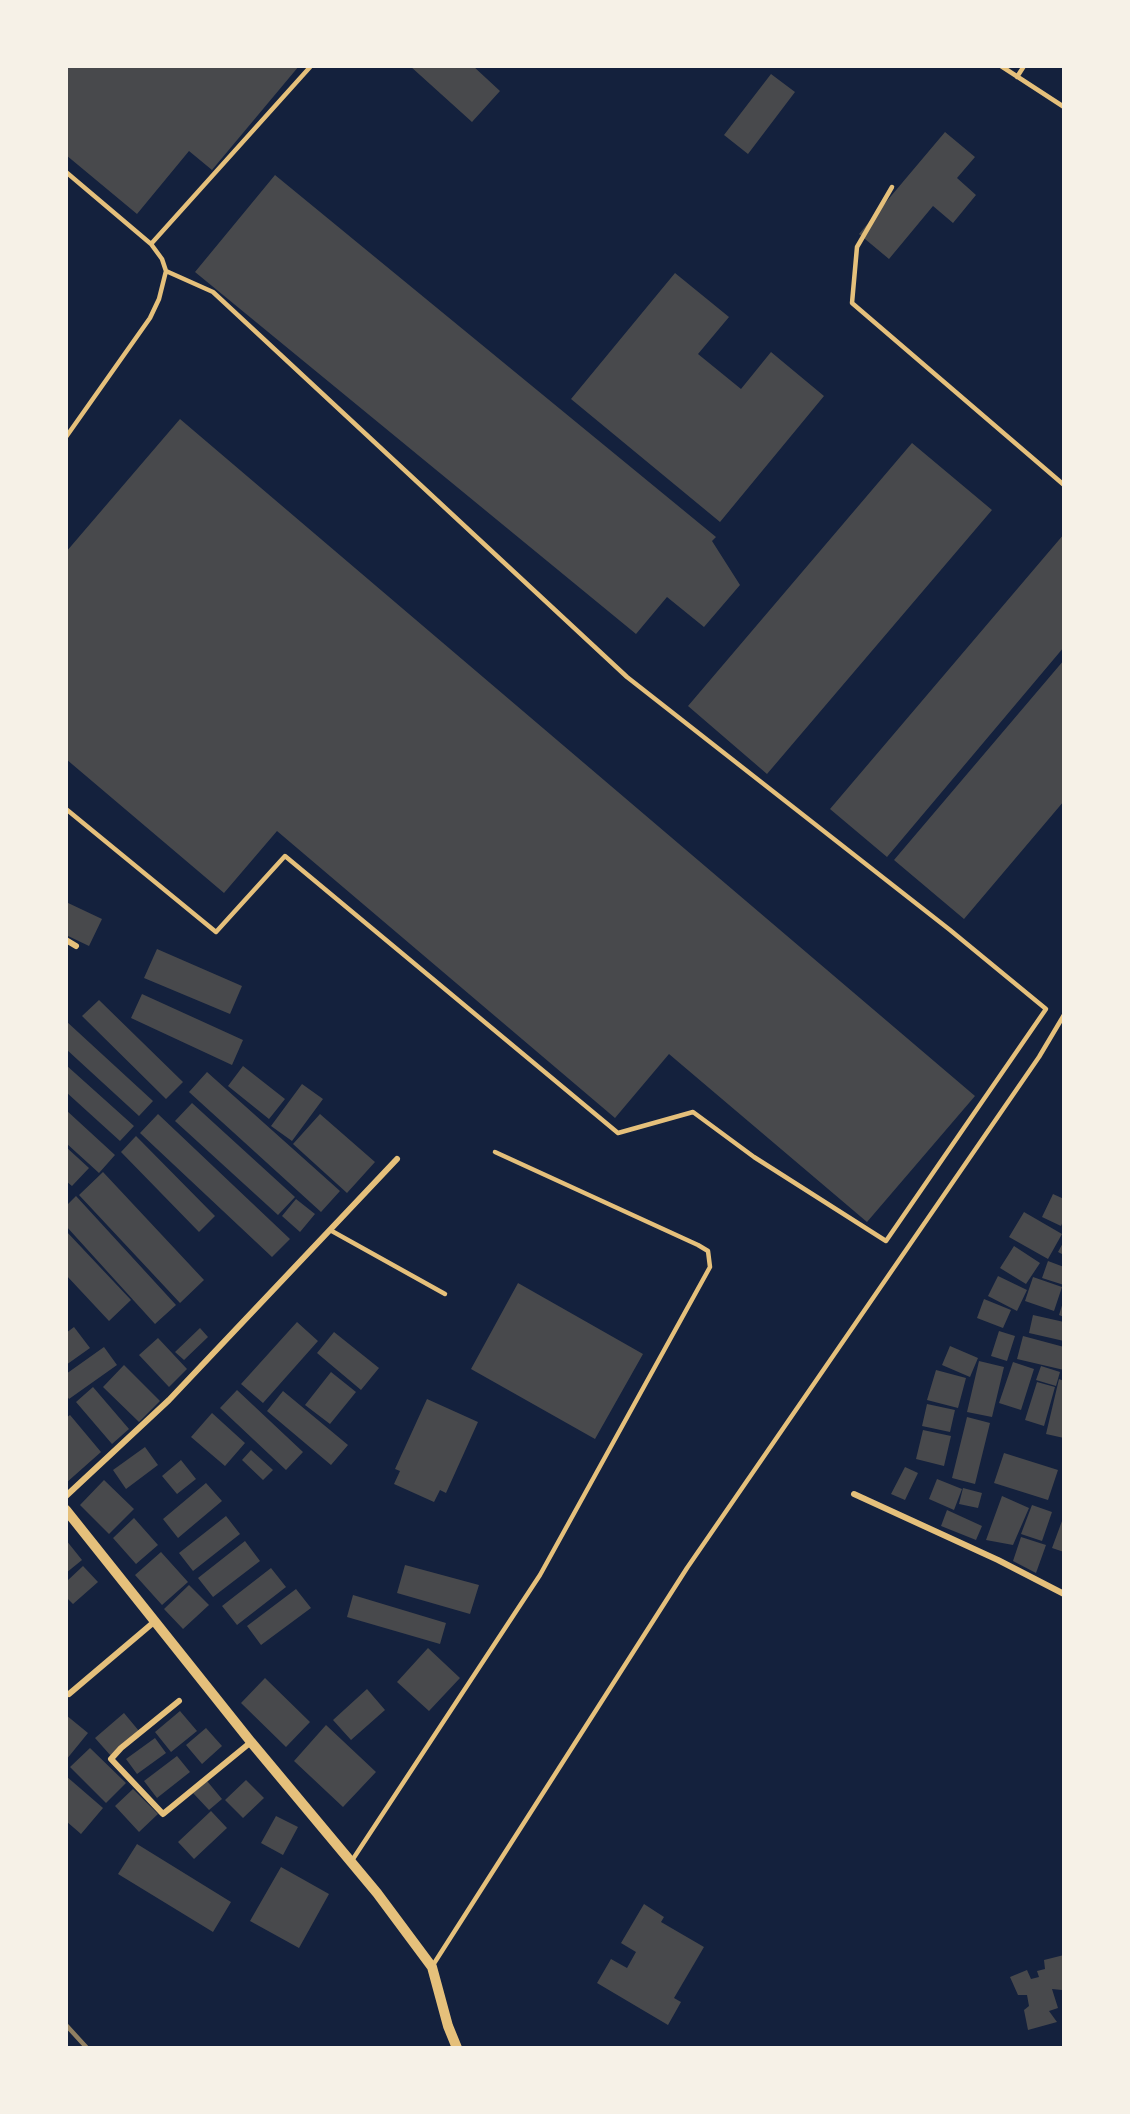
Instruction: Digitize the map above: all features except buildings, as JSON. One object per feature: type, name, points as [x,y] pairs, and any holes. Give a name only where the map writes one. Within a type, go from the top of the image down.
[{"type":"street","points":[[66,940],[76,946]]},
{"type":"street","points":[[66,1496],[169,1400],[397,1159]]},
{"type":"street","points":[[854,1494],[998,1560],[1064,1594]]},
{"type":"street","points":[[66,1510],[250,1742],[377,1893],[432,1967],[448,2026],[457,2048]]},
{"type":"street","points":[[69,1694],[154,1622]]},
{"type":"street","points":[[179,1701],[121,1748],[111,1759],[163,1814],[250,1742]]},
{"type":"lane","points":[[150,244],[311,66]]},
{"type":"lane","points":[[1001,66],[1064,106]]},
{"type":"lane","points":[[1017,77],[1024,66]]},
{"type":"lane","points":[[66,172],[150,244],[162,259],[166,271],[159,299],[150,318],[66,437]]},
{"type":"lane","points":[[892,187],[856,247],[852,303],[1064,485]]},
{"type":"lane","points":[[66,809],[216,932],[285,856],[618,1133],[693,1112],[754,1157],[886,1241],[1046,1009],[950,930],[627,677],[213,292],[204,286],[166,271]]},
{"type":"lane","points":[[432,1967],[687,1568],[1039,1057],[1064,1016]]},
{"type":"lane","points":[[351,1862],[540,1575],[710,1267],[708,1251],[698,1245],[495,1152]]},
{"type":"lane","points":[[330,1230],[445,1294]]},
{"type":"railway","points":[[66,2025],[87,2048]]}]
